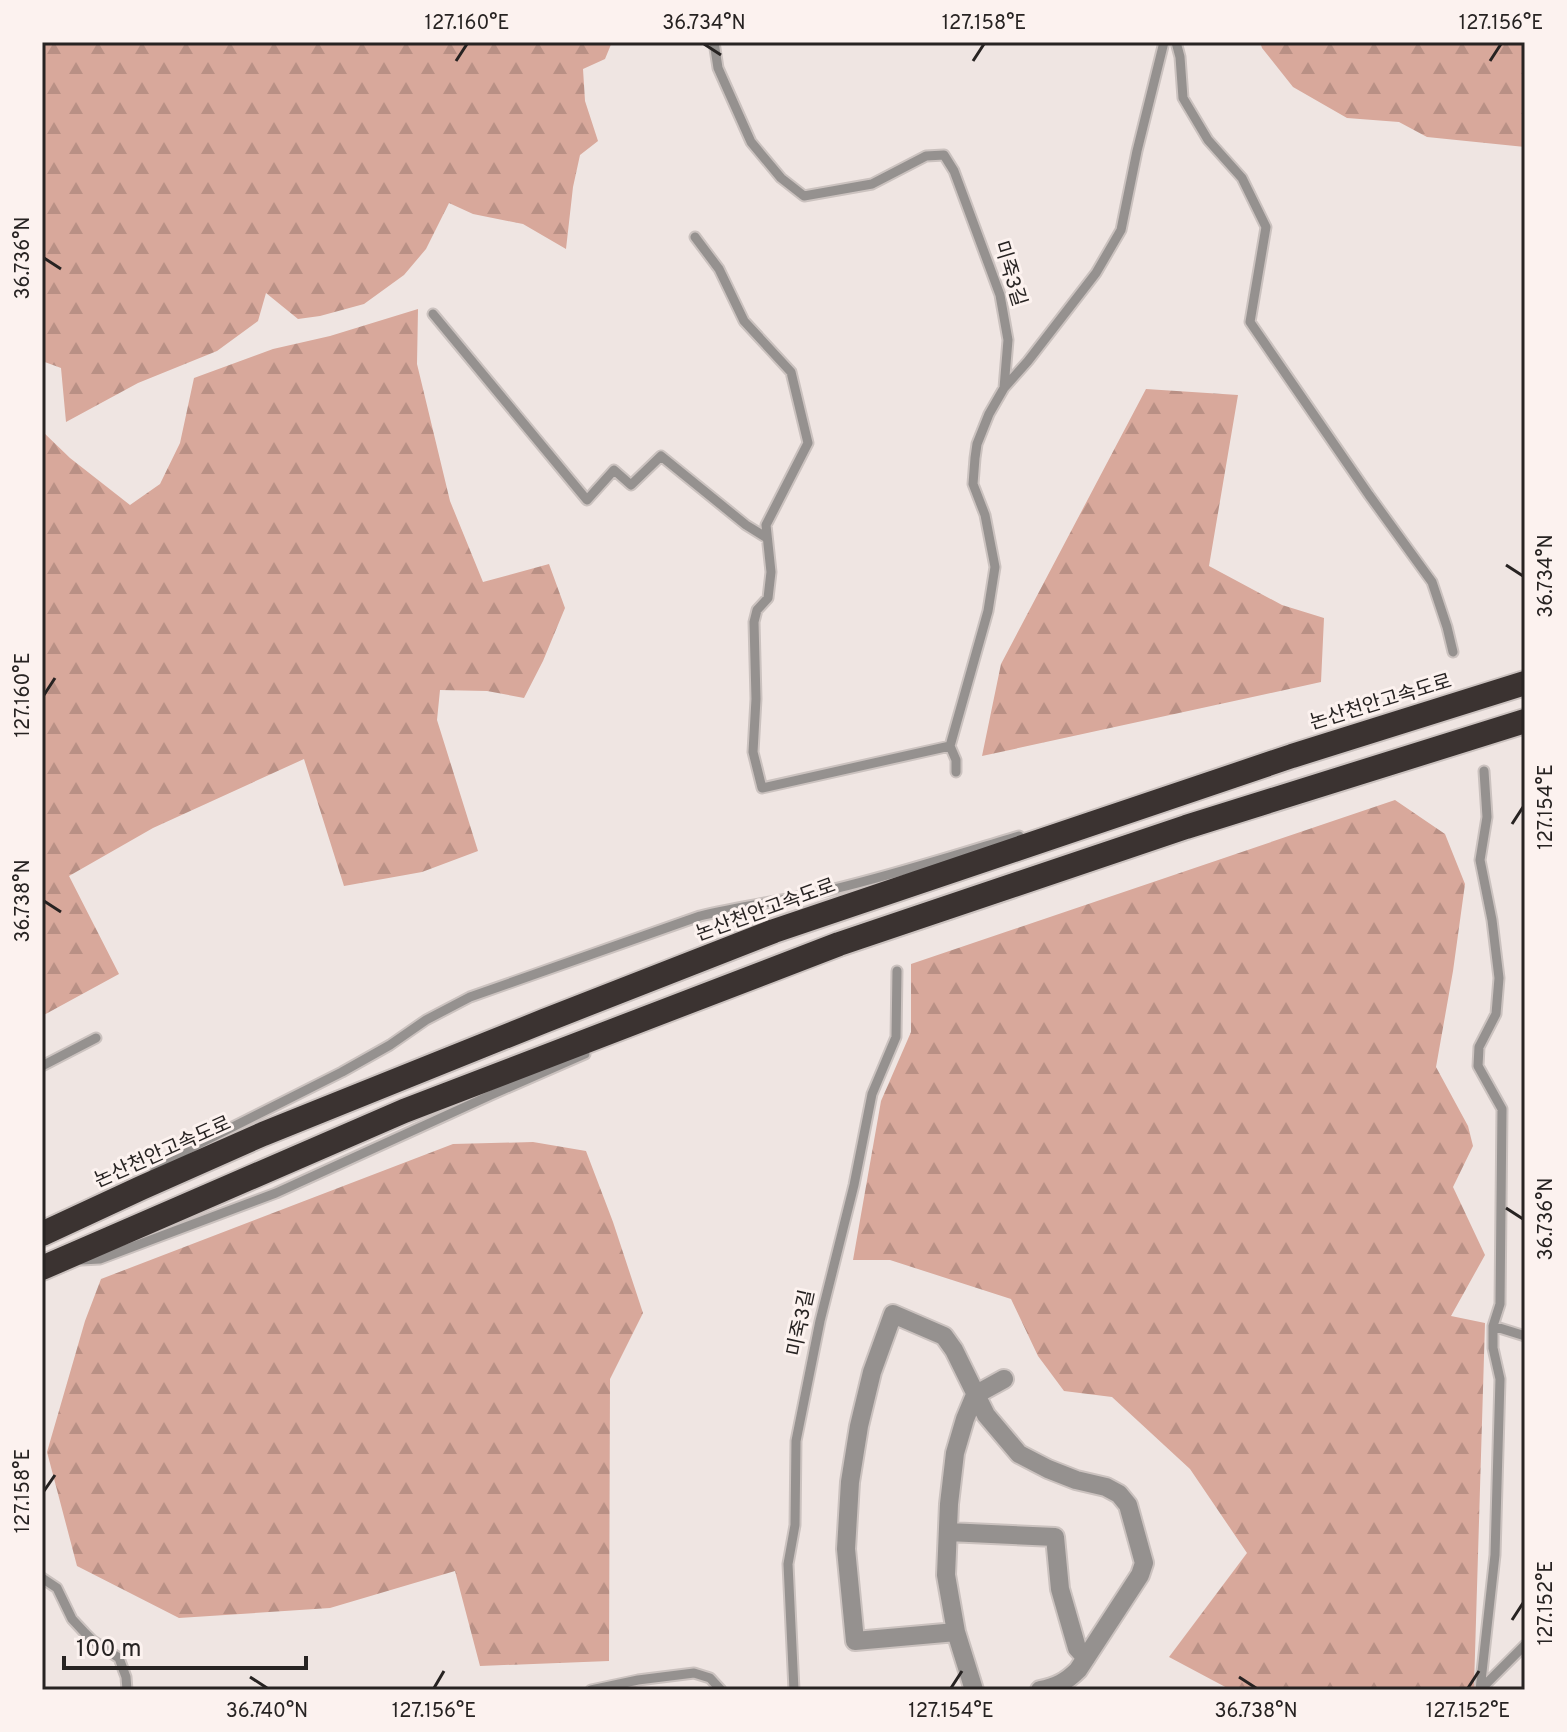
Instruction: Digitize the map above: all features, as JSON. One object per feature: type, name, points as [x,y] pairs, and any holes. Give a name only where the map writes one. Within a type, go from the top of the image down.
[{"type":"highway","name":"논산천안고속도로","points":[[42,1234],[293,1122],[774,931],[1292,756],[1525,683]]},
{"type":"highway","points":[[50,1264],[404,1111],[839,944],[1156,837],[1525,721]]},
{"type":"street","points":[[956,1632],[855,1641],[846,1549],[850,1482],[872,1372],[893,1314],[944,1336],[986,1415],[1019,1454],[1076,1480],[1106,1487],[1119,1494],[1128,1505],[1144,1563],[1140,1575],[1078,1670],[1065,1682],[1040,1690]]},
{"type":"street","points":[[974,1690],[956,1632],[946,1575],[955,1453],[975,1395],[1004,1379]]},
{"type":"street","points":[[948,1532],[1055,1537],[1060,1589],[1077,1648],[1086,1658]]},
{"type":"lane","name":"미죽3길","points":[[714,42],[718,68],[751,142],[781,178],[804,196],[872,184],[926,156],[944,155],[954,171],[1000,295],[1008,340],[1004,388],[977,444],[973,484],[985,515],[995,567],[988,611],[950,746],[956,760],[956,772]]},
{"type":"lane","points":[[1004,388],[1096,273],[1121,230],[1164,42]]},
{"type":"lane","points":[[1176,42],[1183,98],[1208,140],[1242,178],[1266,227],[1250,322],[1432,582],[1453,652]]},
{"type":"lane","points":[[695,237],[719,269],[744,321],[791,372],[808,443],[766,525],[771,572],[768,598],[757,610],[754,622],[756,699],[753,752],[762,788],[950,746]]},
{"type":"lane","points":[[433,314],[587,500],[614,470],[631,485],[661,456],[746,525],[767,538]]},
{"type":"lane","points":[[1484,771],[1487,817],[1480,860],[1499,978],[1496,1014],[1479,1047],[1478,1066],[1502,1109],[1503,1139],[1500,1304],[1493,1326],[1493,1348],[1500,1379],[1495,1555],[1480,1690],[1525,1645]]},
{"type":"lane","points":[[141,1188],[163,1162],[342,1072],[470,997],[700,916],[833,889],[1032,832],[1059,836]]},
{"type":"lane","name":"미죽3길","points":[[794,1690],[788,1564],[795,1525],[796,1441],[872,1094],[896,1037],[897,971]]},
{"type":"lane","points":[[672,1019],[698,997]]},
{"type":"lane","points":[[42,1066],[96,1038]]},
{"type":"lane","points":[[50,1264],[100,1259],[276,1193],[593,1051]]},
{"type":"lane","points":[[1493,1326],[1525,1336]]},
{"type":"lane","points":[[42,1578],[57,1588],[72,1619],[85,1633],[119,1658],[127,1690]]},
{"type":"lane","points":[[591,1690],[694,1673],[710,1678],[721,1690]]},
{"type":"green space","points":[[42,42],[612,42],[605,59],[583,69],[585,101],[598,141],[580,155],[566,249],[523,224],[473,214],[449,203],[426,249],[404,275],[364,304],[298,319],[266,293],[258,321],[217,351],[138,383],[66,422],[61,368],[42,361]]},
{"type":"green space","points":[[1260,42],[1525,42],[1525,147],[1427,137],[1399,122],[1347,118],[1293,87]]},
{"type":"green space","points":[[418,309],[417,364],[450,501],[483,582],[549,564],[565,608],[524,698],[487,691],[440,690],[437,720],[478,851],[422,872],[344,886],[304,759],[153,828],[69,876],[119,974],[42,1016],[42,431],[70,458],[130,505],[160,484],[180,443],[194,378],[273,349],[330,336]]},
{"type":"green space","points":[[1146,389],[1238,395],[1209,566],[1282,605],[1324,618],[1321,682],[982,756],[1001,664]]},
{"type":"green space","points":[[1395,800],[1445,834],[1465,884],[1436,1067],[1468,1126],[1473,1146],[1453,1187],[1485,1255],[1451,1316],[1485,1323],[1474,1687],[1471,1690],[1231,1690],[1169,1657],[1247,1553],[1190,1469],[1112,1397],[1064,1391],[1038,1356],[1011,1299],[890,1260],[853,1260],[881,1101],[911,1032],[911,964]]},
{"type":"green space","points":[[533,1142],[586,1151],[643,1313],[610,1379],[609,1661],[480,1666],[455,1571],[330,1608],[179,1618],[77,1566],[47,1452],[85,1321],[101,1279],[453,1144]]}]
